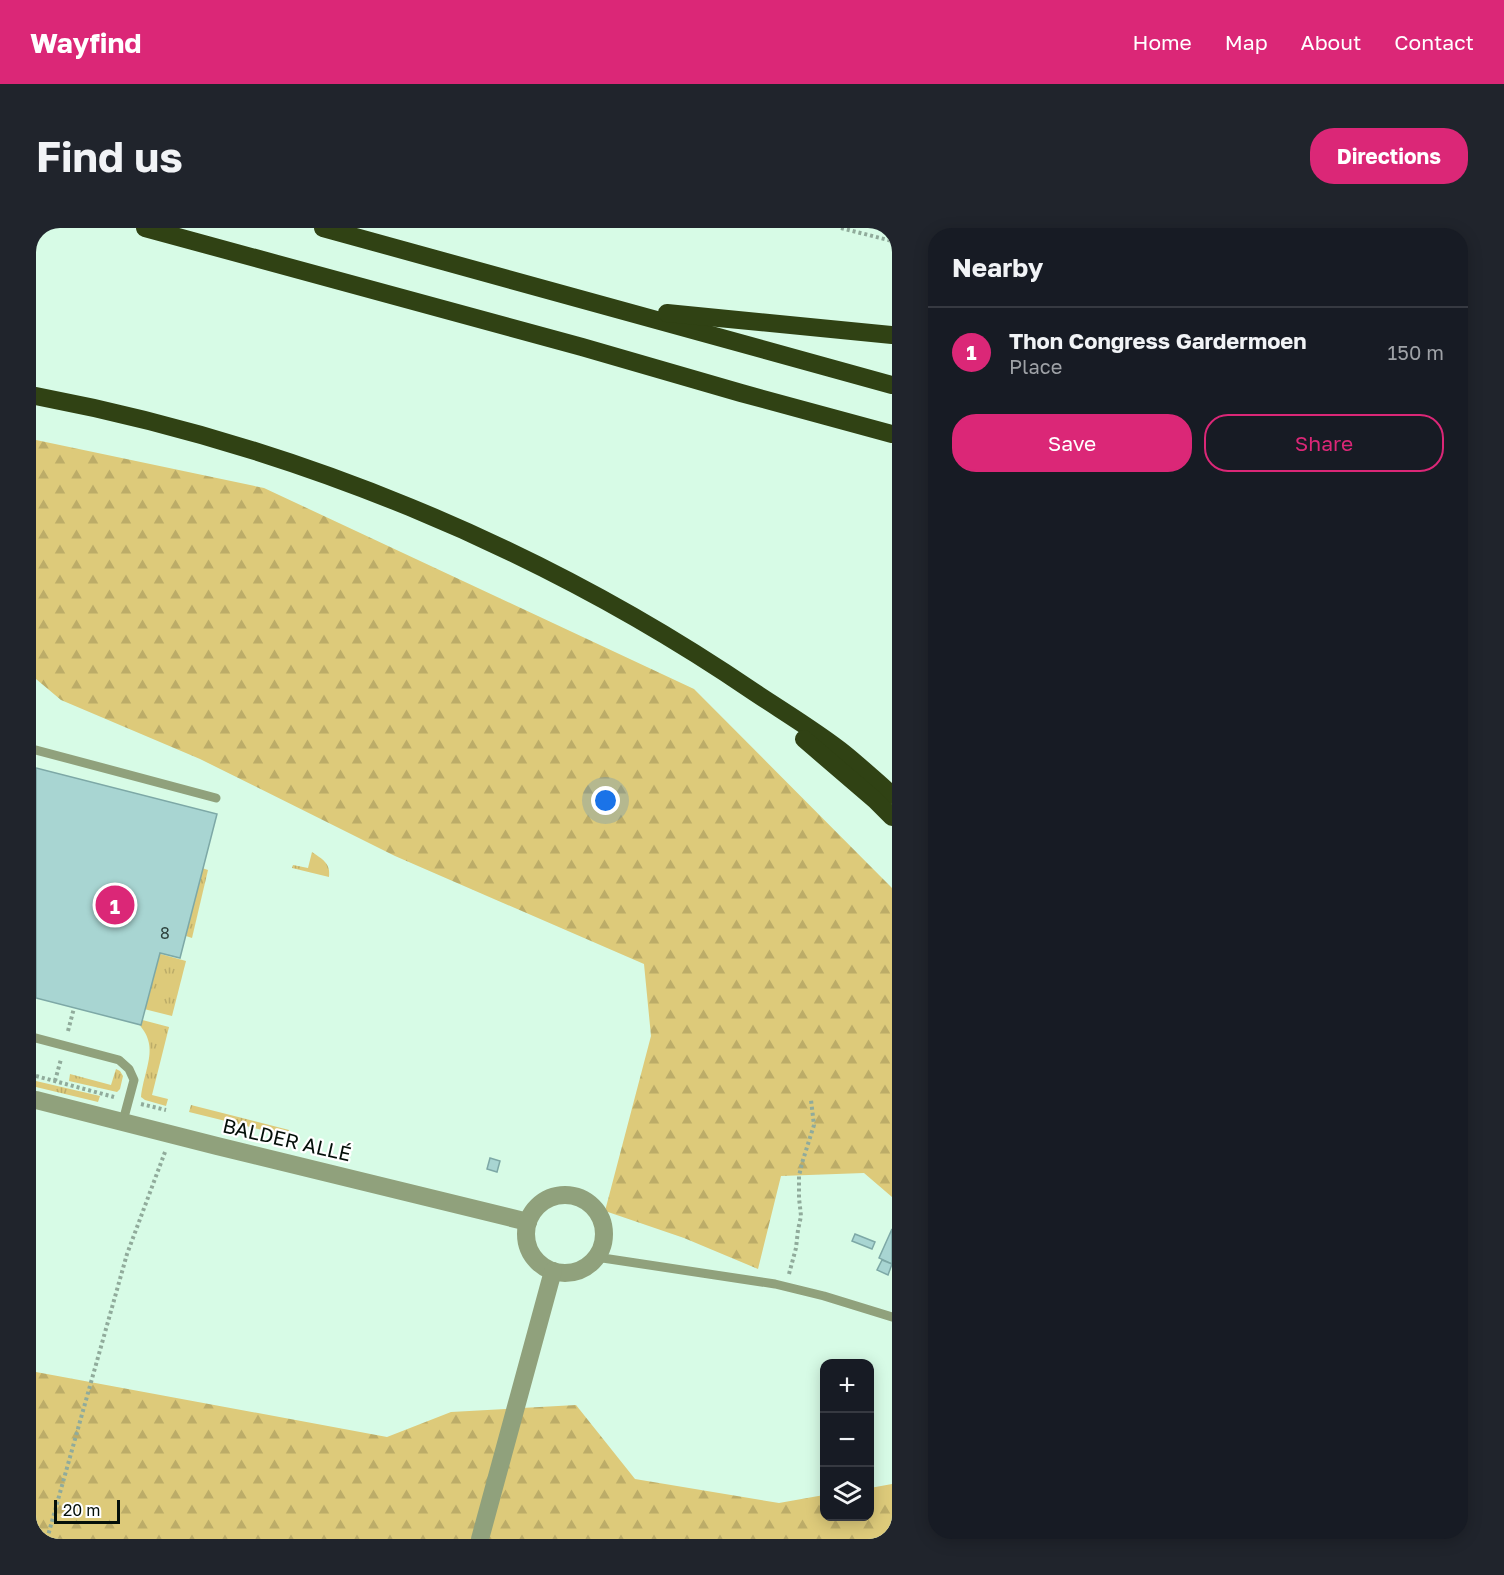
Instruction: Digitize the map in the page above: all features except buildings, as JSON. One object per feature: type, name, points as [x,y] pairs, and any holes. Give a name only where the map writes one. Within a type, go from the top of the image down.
[{"type":"highway","points":[[145,228],[582,347],[892,435]]},
{"type":"highway","points":[[323,228],[892,384]]},
{"type":"highway","points":[[602,305],[711,319],[892,335]]},
{"type":"highway","points":[[36,396],[186,430],[324,475],[485,540],[547,569],[631,615],[727,674],[844,754],[892,795]]},
{"type":"highway","points":[[825,416],[892,445]]},
{"type":"highway","points":[[727,674],[844,772],[892,817]]},
{"type":"street","name":"BALDER ALLÉ","points":[[36,1100],[528,1222]]},
{"type":"street","points":[[569,1195],[581,1198],[591,1205],[600,1215],[604,1228],[604,1241],[596,1257],[579,1270],[566,1273],[553,1271],[541,1265],[533,1256],[526,1232],[528,1222],[536,1209],[545,1200],[569,1195]]},
{"type":"street","points":[[480,1539],[553,1271]]},
{"type":"lane","points":[[36,750],[216,798]]},
{"type":"lane","points":[[36,1038],[119,1060],[129,1069],[134,1080],[123,1121]]},
{"type":"lane","points":[[596,1257],[785,1286],[892,1317]]},
{"type":"path","points":[[841,228],[892,241]]},
{"type":"path","points":[[36,1076],[168,1110]]},
{"type":"path","points":[[785,1286],[794,1259],[801,1216],[799,1176],[814,1125],[811,1100]]},
{"type":"path","points":[[48,1539],[127,1254],[172,1134]]},
{"type":"green space","points":[[36,440],[264,488],[694,689],[892,888],[892,1197],[864,1173],[781,1176],[758,1269],[684,1238],[605,1211],[651,1036],[644,964],[395,856],[200,759],[61,700],[36,679]]},
{"type":"green space","points":[[312,852],[327,865],[329,877],[292,868],[293,865],[308,868]]},
{"type":"green space","points":[[202,868],[208,870],[192,938],[186,936]]},
{"type":"green space","points":[[157,953],[186,961],[172,1016],[144,1009]]},
{"type":"green space","points":[[131,1017],[169,1027],[152,1095],[168,1099],[166,1106],[141,1097],[150,1054],[149,1045],[147,1036]]},
{"type":"green space","points":[[116,1069],[123,1076],[117,1092],[69,1081],[70,1074],[111,1085]]},
{"type":"green space","points":[[36,1081],[100,1096],[98,1102],[36,1087]]},
{"type":"green space","points":[[191,1105],[289,1130],[287,1136],[189,1112]]},
{"type":"green space","points":[[36,1372],[387,1437],[451,1412],[576,1405],[635,1479],[779,1503],[820,1496],[820,1521],[874,1521],[874,1487],[892,1484],[892,1539],[36,1539]]},
{"type":"place","name":"Thon Congress Gardermoen","points":[[115,905]]}]
